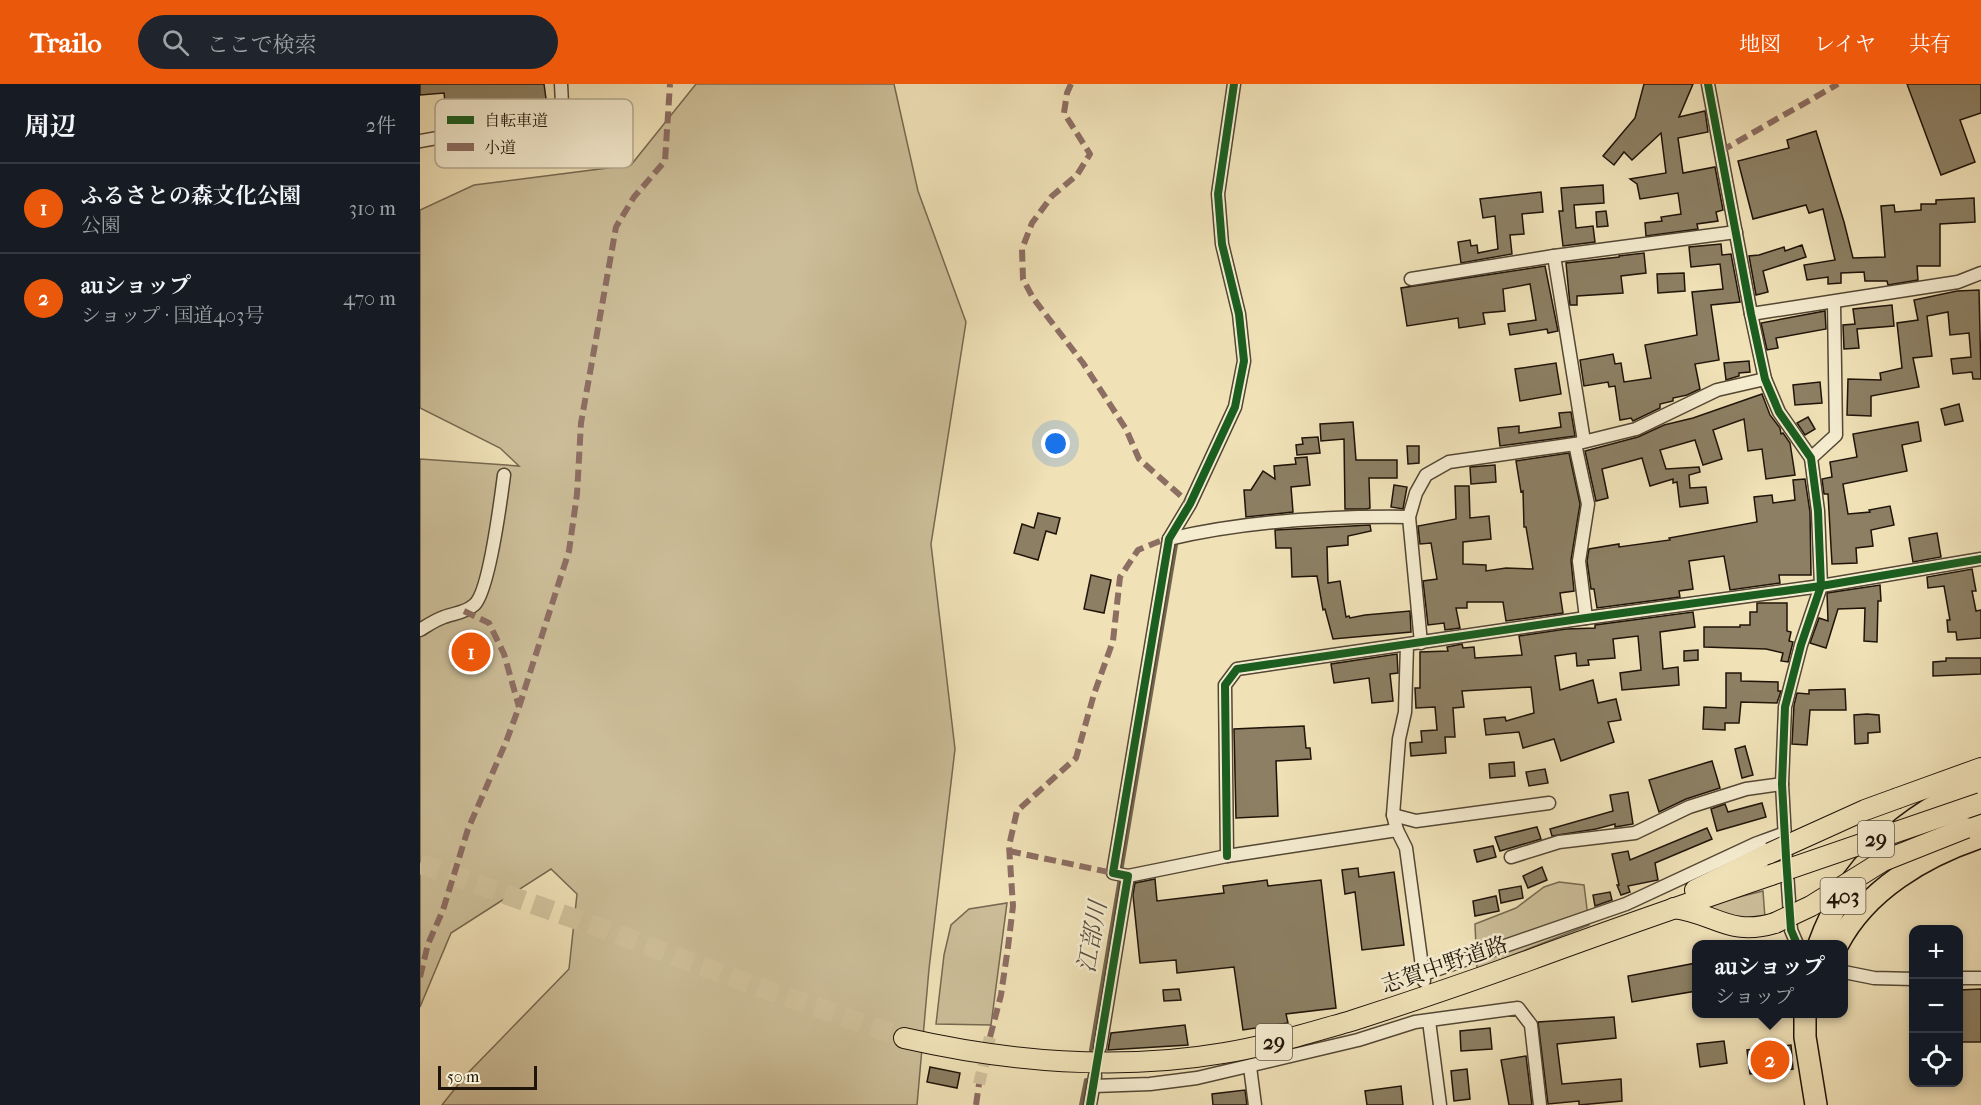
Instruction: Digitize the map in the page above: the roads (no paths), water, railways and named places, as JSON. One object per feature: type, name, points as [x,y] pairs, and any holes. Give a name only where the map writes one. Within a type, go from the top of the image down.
[{"type":"highway","name":"403","points":[[1821,940],[1840,900],[1865,862],[1875,852],[1899,829],[1919,815],[1946,799],[1981,784]]},
{"type":"highway","name":"403","points":[[1840,940],[1860,912],[1904,874],[1976,829]]},
{"type":"highway","name":"403","points":[[1875,852],[1892,868],[1904,874]]},
{"type":"highway","points":[[1804,1018],[1815,1103]]},
{"type":"highway","points":[[1815,1103],[1818,1018]]},
{"type":"main road","name":"29","points":[[1628,924],[1770,853],[1856,814],[1981,768]]},
{"type":"main road","name":"志賀中野道路","points":[[904,1038],[989,1054],[1060,1061],[1138,1062],[1223,1053],[1292,1039],[1463,984],[1628,924],[1981,803]]},
{"type":"main road","name":"29","points":[[1674,908],[1741,927],[1754,928],[1775,923],[1811,906],[1883,861],[1976,829]]},
{"type":"street","points":[[561,84],[562,99]]},
{"type":"street","points":[[1234,84],[1218,194],[1222,244],[1239,314],[1244,361],[1235,407],[1190,504],[1168,539],[1113,873],[1128,876],[1227,856],[1396,830]]},
{"type":"street","points":[[1708,84],[1765,379],[1779,412],[1811,458],[1818,511],[1821,586],[1801,645],[1785,707],[1782,784],[1791,930],[1795,940]]},
{"type":"street","points":[[420,141],[435,138]]},
{"type":"street","points":[[1412,279],[1554,256],[1736,232]]},
{"type":"street","points":[[1554,256],[1588,504],[1579,561],[1586,618]]},
{"type":"street","points":[[1751,314],[1834,303],[1958,282],[1981,273]]},
{"type":"street","points":[[1811,458],[1836,435],[1834,303]]},
{"type":"street","points":[[1420,643],[1409,517],[1416,493],[1426,475],[1449,462],[1580,442],[1636,429],[1717,390],[1765,379]]},
{"type":"street","points":[[420,630],[433,622],[468,609],[478,601],[485,582],[504,475]]},
{"type":"street","points":[[1168,539],[1201,531],[1343,516],[1409,517]]},
{"type":"street","points":[[1227,856],[1225,685],[1237,669],[1821,586],[1981,559]]},
{"type":"street","points":[[1407,645],[1405,712],[1399,739],[1393,815],[1396,830],[1406,848],[1424,978],[1626,904],[1755,844],[1785,833]]},
{"type":"street","points":[[1511,857],[1559,842],[1635,833],[1689,807],[1746,789],[1782,784]]},
{"type":"street","points":[[1393,815],[1416,821],[1549,803]]},
{"type":"street","points":[[1100,1047],[1128,876]]},
{"type":"street","points":[[1848,973],[1874,978],[1909,979]]},
{"type":"street","points":[[1963,978],[1981,978]]},
{"type":"street","points":[[1090,1105],[1095,1081],[1150,1084],[1197,1078],[1358,1040],[1415,1022],[1518,1008],[1531,1025],[1540,1105]]},
{"type":"street","points":[[1429,1021],[1440,1105]]},
{"type":"street","points":[[1250,1067],[1255,1105]]},
{"type":"waterway","name":"江部川","points":[[1091,1050],[1176,545]]},
{"type":"waterway","name":"江部川","points":[[1081,1105],[1086,1080]]},
{"type":"tunnel","points":[[420,864],[904,1038]]},
{"type":"tunnel","points":[[979,1084],[990,1037]]},
{"type":"place","name":"ふるさとの森文化公園","points":[[471,652]]},
{"type":"place","name":"auショップ","points":[[1770,1060]]}]
